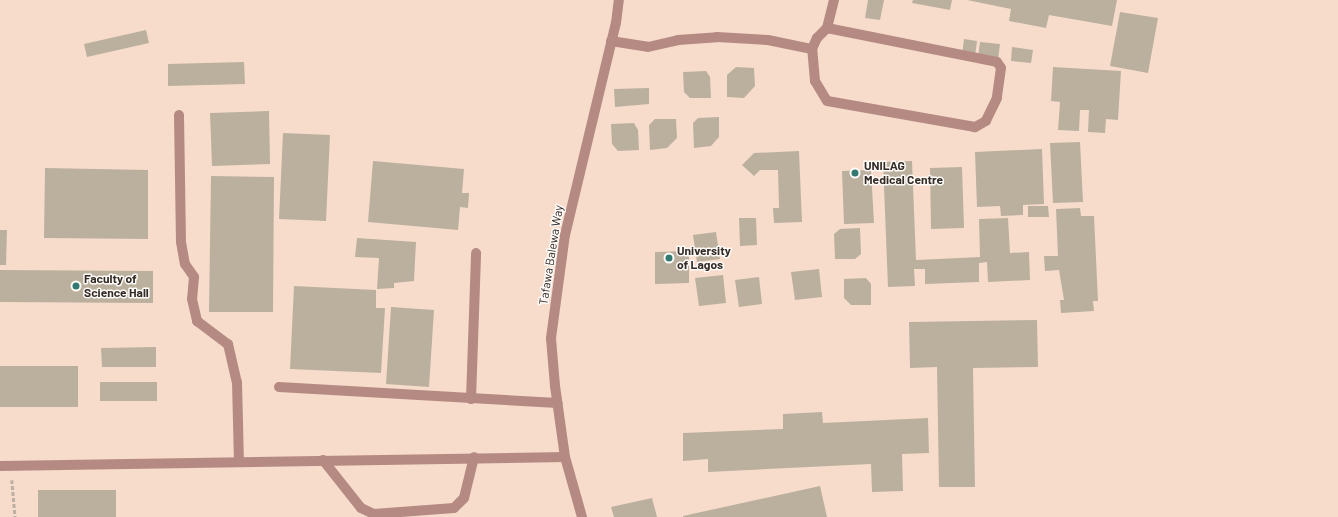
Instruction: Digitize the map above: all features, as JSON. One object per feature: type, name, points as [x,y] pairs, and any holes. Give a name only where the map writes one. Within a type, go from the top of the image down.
[{"type":"street","name":"Tafawa Balewa Way","points":[[582,517],[565,457],[551,338],[565,235],[611,41],[619,0]]},
{"type":"street","points":[[827,28],[997,62],[1001,68],[997,98],[986,121],[975,127],[827,101],[815,80],[812,49],[817,38],[827,28],[834,0]]},
{"type":"street","points":[[611,41],[648,46],[678,40],[717,37],[768,40],[812,49]]},
{"type":"street","points":[[179,116],[181,242],[184,264],[194,277],[192,299],[197,321],[228,344],[237,382],[239,462]]},
{"type":"street","points":[[471,399],[476,253]]},
{"type":"street","points":[[279,387],[558,403]]},
{"type":"street","points":[[323,460],[361,508],[374,514],[454,508],[464,498],[474,457]]},
{"type":"street","points":[[0,466],[474,457],[565,457]]},
{"type":"path","points":[[12,466],[15,517]]},
{"type":"shaded area","name":"University of Lagos","points":[[0,0],[1338,0],[1338,517],[0,517]]},
{"type":"building","points":[[868,0],[884,0],[880,20],[865,18]]},
{"type":"building","points":[[913,0],[952,0],[950,10],[912,3]]},
{"type":"building","points":[[967,0],[1117,0],[1112,26],[1049,15],[1046,28],[1009,21],[1011,9]]},
{"type":"building","points":[[1120,12],[1158,18],[1148,73],[1110,66]]},
{"type":"building","points":[[146,30],[149,43],[87,57],[84,44]]},
{"type":"building","points":[[964,39],[977,41],[975,56],[962,55]]},
{"type":"building","points":[[980,42],[1000,44],[998,59],[978,57]]},
{"type":"building","points":[[1012,47],[1033,50],[1031,63],[1011,61]]},
{"type":"building","points":[[244,62],[245,84],[168,86],[168,64]]},
{"type":"building","points":[[736,67],[754,68],[755,86],[744,98],[727,97],[727,75]]},
{"type":"building","points":[[1053,67],[1121,71],[1118,120],[1106,119],[1105,133],[1088,132],[1089,110],[1080,110],[1079,131],[1058,130],[1060,102],[1051,101]]},
{"type":"building","points":[[706,71],[710,77],[711,98],[690,98],[684,92],[683,72]]},
{"type":"building","points":[[649,88],[649,104],[615,107],[614,89]]},
{"type":"building","points":[[269,111],[270,164],[212,166],[210,113]]},
{"type":"building","points":[[719,117],[719,137],[711,146],[694,148],[693,123],[698,118]]},
{"type":"building","points":[[655,119],[676,119],[677,138],[667,148],[650,150],[649,125]]},
{"type":"building","points":[[634,123],[638,130],[639,150],[618,151],[612,144],[611,124]]},
{"type":"building","points":[[283,133],[330,135],[326,221],[279,219]]},
{"type":"building","points":[[1080,142],[1083,202],[1053,203],[1050,143]]},
{"type":"building","points":[[1042,149],[1044,204],[1023,205],[1023,215],[1001,216],[1000,206],[977,207],[975,152]]},
{"type":"building","points":[[799,151],[802,222],[774,223],[773,208],[779,208],[778,170],[760,170],[754,176],[742,165],[754,153]]},
{"type":"building","points":[[373,161],[464,169],[462,193],[469,193],[468,208],[460,207],[458,230],[368,222]]},
{"type":"building","points":[[912,161],[916,260],[980,257],[979,219],[1008,218],[1010,253],[1029,252],[1030,280],[988,282],[987,262],[979,263],[979,282],[925,284],[925,269],[914,269],[915,286],[888,287],[883,162]]},
{"type":"building","points":[[962,167],[964,228],[931,229],[930,168]]},
{"type":"building","points":[[45,168],[148,170],[148,239],[44,238]]},
{"type":"building","points":[[871,170],[874,223],[844,224],[842,171]]},
{"type":"building","points":[[211,176],[274,177],[273,312],[209,312]]},
{"type":"building","points":[[1028,206],[1048,206],[1049,217],[1028,217]]},
{"type":"building","points":[[1080,208],[1081,216],[1094,216],[1098,301],[1093,301],[1094,311],[1061,313],[1060,300],[1064,300],[1059,270],[1045,271],[1044,256],[1058,256],[1056,209]]},
{"type":"building","points":[[739,218],[756,218],[757,245],[740,246]]},
{"type":"building","points":[[860,228],[861,254],[855,259],[835,259],[834,234],[840,229]]},
{"type":"building","points":[[0,230],[7,230],[6,265],[0,265]]},
{"type":"building","points":[[716,232],[720,259],[697,262],[693,235]]},
{"type":"building","points":[[357,238],[416,242],[414,281],[394,283],[394,288],[377,289],[379,258],[355,257]]},
{"type":"building","points":[[689,251],[689,283],[655,284],[655,252]]},
{"type":"building","points":[[819,269],[822,297],[795,300],[791,272]]},
{"type":"building","name":"Faculty of Science Hall","points":[[0,270],[153,271],[153,303],[0,302]]},
{"type":"building","points":[[723,275],[726,303],[699,306],[695,278]]},
{"type":"building","points":[[759,277],[762,304],[739,307],[735,280]]},
{"type":"building","points":[[866,278],[871,284],[871,305],[851,305],[844,298],[844,279]]},
{"type":"building","points":[[294,286],[376,290],[376,308],[385,308],[381,373],[290,369]]},
{"type":"building","points":[[391,307],[434,310],[429,387],[386,384]]},
{"type":"building","points":[[1037,320],[1038,367],[973,368],[975,487],[939,487],[937,367],[910,368],[909,322]]},
{"type":"building","points":[[156,347],[156,367],[102,367],[101,348]]},
{"type":"building","points":[[0,366],[78,366],[78,407],[0,407]]},
{"type":"building","points":[[100,382],[157,382],[157,401],[100,401]]},
{"type":"building","points":[[822,412],[823,423],[928,418],[929,453],[902,454],[903,491],[872,492],[871,464],[708,472],[708,459],[683,461],[683,433],[783,429],[783,414]]},
{"type":"building","points":[[820,486],[827,517],[683,517],[683,516]]},
{"type":"building","points":[[38,490],[116,490],[116,517],[38,517]]},
{"type":"building","points":[[652,498],[657,517],[614,517],[611,507]]},
{"type":"place","name":"UNILAG Medical Centre","points":[[855,173]]},
{"type":"place","name":"University of Lagos","points":[[669,258]]},
{"type":"place","name":"Faculty of Science Hall","points":[[76,286]]}]
